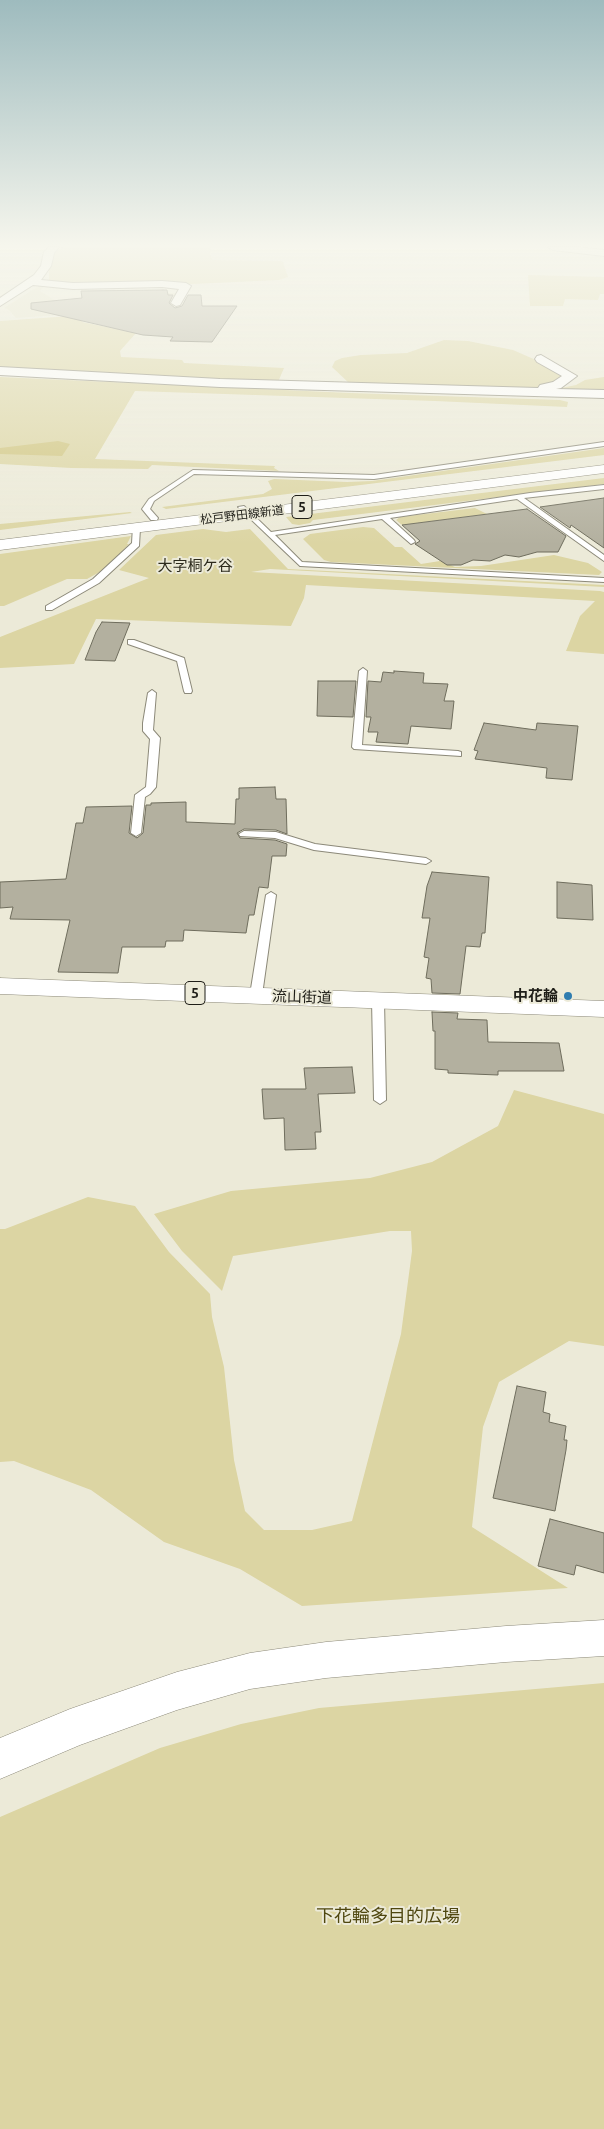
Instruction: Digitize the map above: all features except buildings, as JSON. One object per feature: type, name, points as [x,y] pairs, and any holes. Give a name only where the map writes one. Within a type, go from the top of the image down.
[{"type":"main road","name":"松戸野田線新道","points":[[0,545],[136,528],[246,510],[604,461]]},
{"type":"main road","name":"松戸野田線新道","points":[[0,537],[154,518],[246,510],[604,469]]},
{"type":"main road","name":"流山街道","points":[[0,986],[604,1009]]},
{"type":"main road","points":[[0,1759],[70,1729],[177,1691],[250,1671],[336,1659],[604,1638]]},
{"type":"street","points":[[528,391],[556,385],[571,376],[541,359]]},
{"type":"street","points":[[0,371],[220,383],[604,394]]},
{"type":"lane","points":[[154,518],[146,509],[152,500],[193,472],[338,478],[374,477],[604,444]]},
{"type":"lane","points":[[270,534],[383,516],[604,487]]},
{"type":"lane","points":[[520,498],[604,559]]},
{"type":"lane","points":[[246,510],[300,564],[604,580]]},
{"type":"lane","points":[[383,516],[411,542]]},
{"type":"lane","points":[[49,608],[96,581],[136,544],[136,528]]},
{"type":"lane","points":[[131,642],[181,660],[188,691]]},
{"type":"lane","points":[[363,671],[357,747],[458,754]]},
{"type":"lane","points":[[136,833],[140,796],[152,787],[155,738],[148,731],[148,723],[152,693]]},
{"type":"lane","points":[[244,834],[276,835],[314,847],[426,861]]},
{"type":"lane","points":[[256,995],[271,896]]},
{"type":"lane","points":[[378,1000],[380,1100]]},
{"type":"green space","points":[[0,346],[124,346],[120,351],[121,357],[182,360],[184,363],[284,368],[278,382],[0,369]]},
{"type":"green space","points":[[426,346],[495,346],[513,350],[545,364],[565,376],[551,385],[526,389],[350,384],[332,367],[335,361],[342,358],[361,355],[407,353]]},
{"type":"green space","points":[[0,377],[350,393],[560,400],[568,402],[567,407],[135,391],[95,459],[275,466],[274,468],[279,471],[152,465],[148,469],[71,468],[0,464]]},
{"type":"green space","points":[[604,377],[604,392],[556,389],[576,385],[585,380]]},
{"type":"green space","points":[[604,448],[604,455],[166,509],[162,507],[263,494],[272,489],[268,481],[274,479],[347,482],[372,481]]},
{"type":"green space","points":[[604,478],[604,484],[313,520],[310,523],[299,525],[292,524],[286,517]]},
{"type":"green space","points":[[475,508],[487,514],[402,525],[396,520],[400,517]]},
{"type":"green space","points":[[132,513],[0,530],[0,524]]},
{"type":"green space","points":[[363,527],[374,528],[395,547],[402,547],[421,564],[440,561],[455,567],[481,566],[554,555],[588,563],[602,572],[599,575],[331,562],[324,560],[303,539],[310,534]]},
{"type":"green space","points":[[203,529],[226,532],[250,529],[288,569],[604,585],[604,587],[270,569],[251,572],[600,591],[604,592],[604,654],[566,651],[580,616],[595,601],[306,585],[304,598],[291,626],[96,619],[74,664],[0,668],[0,637],[149,578],[119,570],[156,535]]},
{"type":"green space","points":[[131,536],[127,544],[129,544],[105,569],[87,579],[67,579],[0,606],[0,554]]},
{"type":"green space","points":[[514,1090],[604,1114],[604,1346],[569,1341],[499,1382],[483,1427],[472,1527],[568,1588],[302,1606],[240,1569],[164,1542],[91,1490],[14,1461],[0,1462],[0,1229],[5,1229],[88,1197],[135,1206],[169,1252],[210,1294],[212,1317],[224,1367],[234,1460],[245,1511],[264,1530],[312,1530],[352,1521],[401,1334],[412,1251],[411,1231],[390,1231],[233,1256],[222,1291],[182,1251],[154,1214],[231,1191],[370,1178],[432,1162],[498,1126]]},
{"type":"green space","name":"下花輪多目的広場","points":[[604,1683],[604,2129],[0,2129],[0,1817],[160,1748],[241,1724],[319,1708]]},
{"type":"shaded area","points":[[58,441],[70,444],[62,456],[0,454],[0,448]]},
{"type":"place","name":"中花輪","points":[[568,996]]},
{"type":"district","name":"大字桐ケ谷","points":[[195,566]]}]
